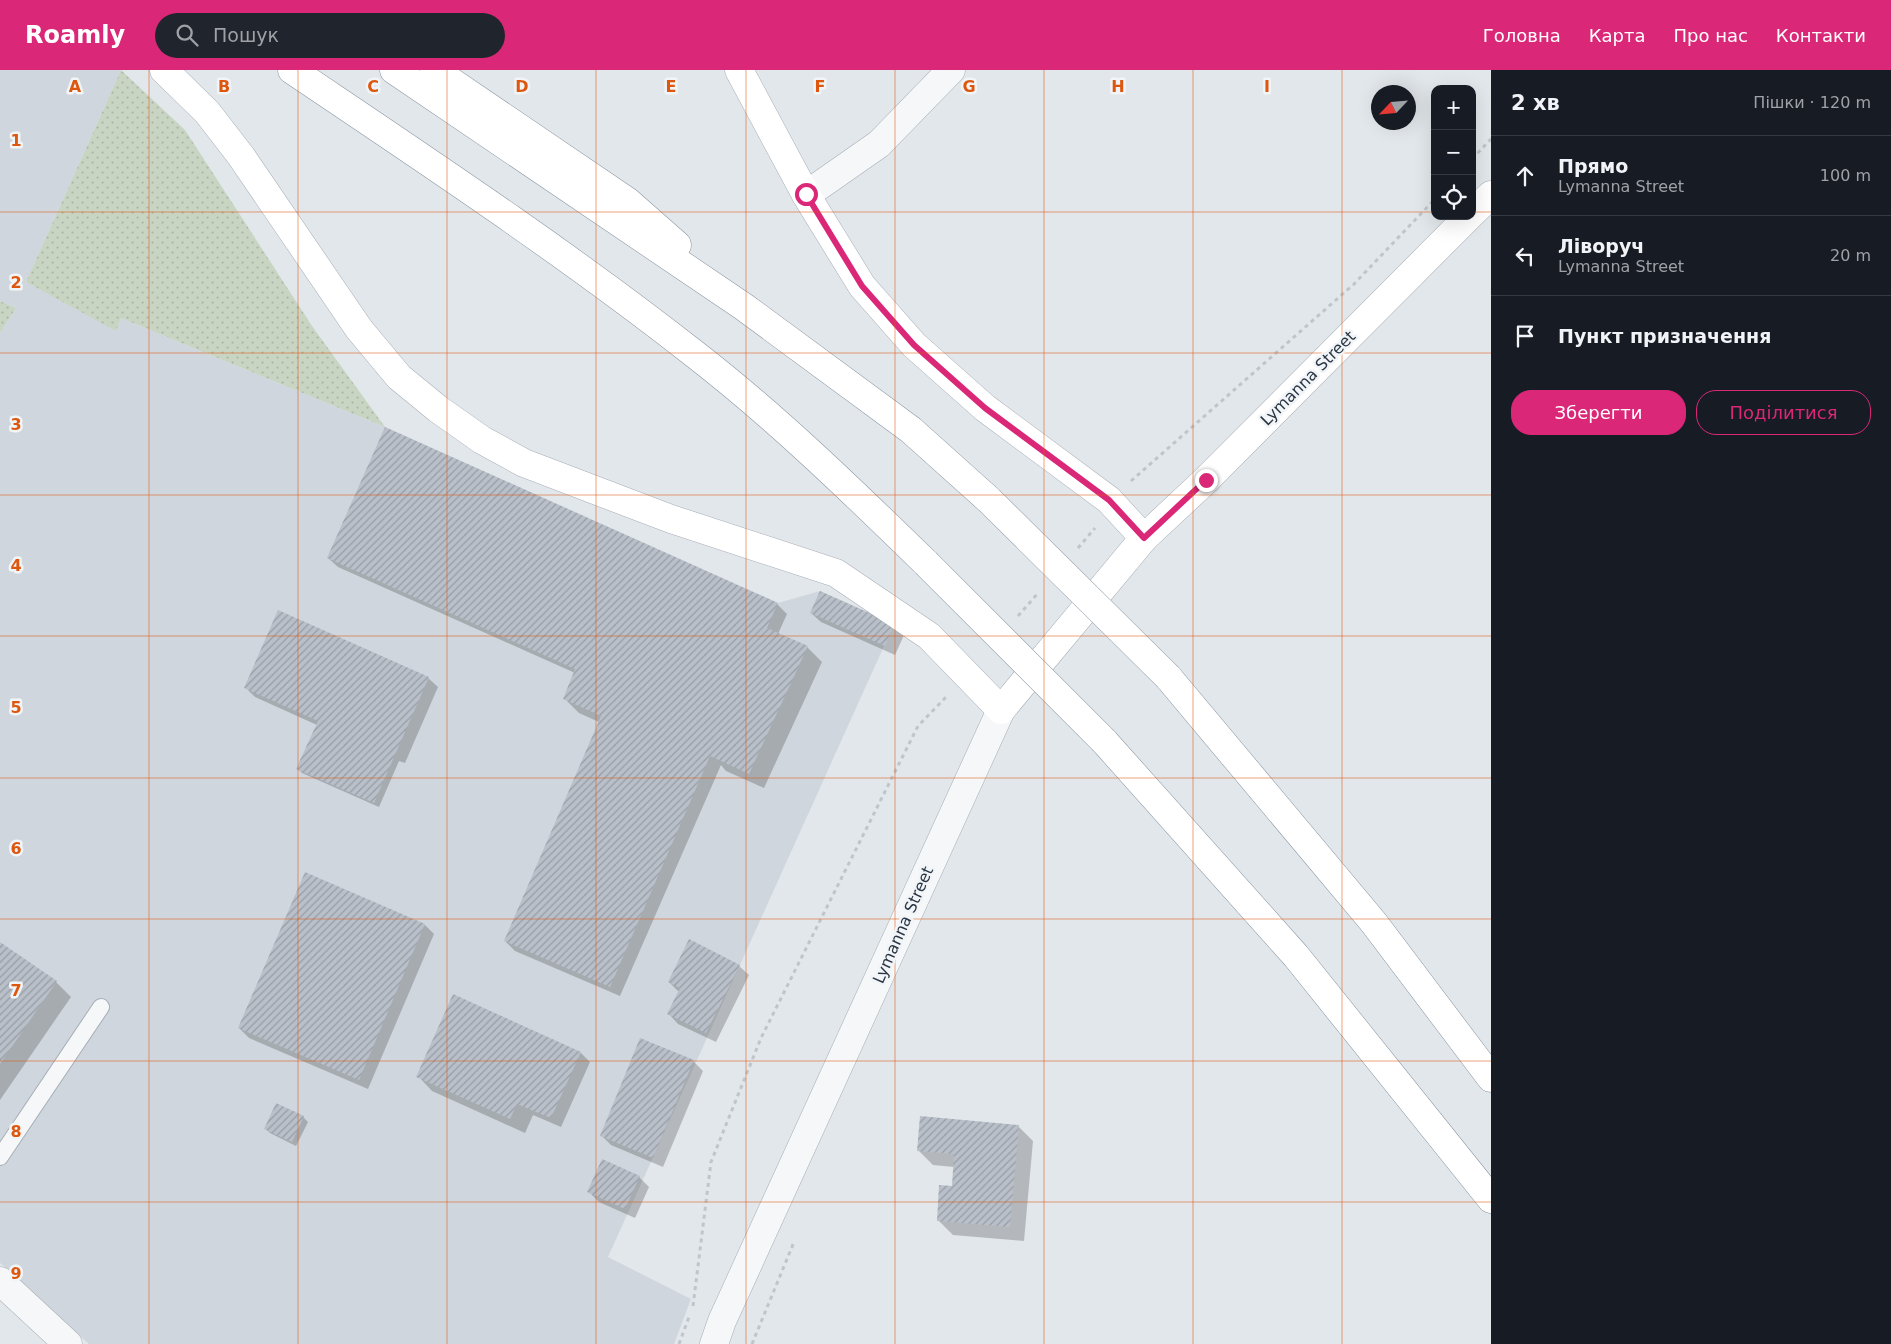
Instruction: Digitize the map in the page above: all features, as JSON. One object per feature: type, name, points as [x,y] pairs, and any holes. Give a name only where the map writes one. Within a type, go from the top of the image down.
[{"type":"main road","points":[[164,70],[207,112],[241,156],[359,329],[399,377],[438,409],[482,440],[524,463],[671,519],[836,573],[929,636],[1001,710]]},
{"type":"main road","points":[[278,70],[343,104]]},
{"type":"main road","points":[[292,70],[557,249],[694,353],[837,476],[1104,741],[1296,956],[1491,1198]]},
{"type":"main road","points":[[394,70],[744,307],[911,430],[989,500],[1168,678],[1374,923],[1491,1078]]},
{"type":"main road","points":[[434,70],[627,201],[744,307]]},
{"type":"main road","points":[[739,70],[806,194],[862,286],[914,345],[992,414],[1109,500],[1144,538]]},
{"type":"main road","points":[[1476,209],[1491,195]]},
{"type":"main road","name":"Lymanna Street","points":[[1001,710],[1144,538],[1206,480],[1465,220]]},
{"type":"street","points":[[806,194],[879,144],[951,70]]},
{"type":"street","name":"Lymanna Street","points":[[714,1344],[726,1312],[1001,710]]},
{"type":"street","points":[[0,1281],[68,1344]]},
{"type":"lane","points":[[0,1157],[101,1007]]},
{"type":"path","points":[[1476,155],[1491,139]]},
{"type":"path","points":[[1140,472],[1354,284],[1431,203]]},
{"type":"path","points":[[1076,549],[1096,527]]},
{"type":"path","points":[[1012,623],[1044,586]]},
{"type":"path","points":[[679,1344],[696,1300],[711,1162],[762,1038],[918,726],[967,675]]},
{"type":"shaded area","points":[[0,70],[121,70],[26,282],[116,330],[121,318],[385,427],[778,603],[820,591],[894,624],[608,1257],[691,1299],[674,1344],[89,1344],[0,1263],[0,333],[16,308],[0,301]]},
{"type":"green space","points":[[121,70],[185,130],[312,326],[385,427],[121,318],[116,331],[26,282]]},
{"type":"green space","points":[[0,301],[16,308],[0,333]]},
{"type":"building","points":[[385,427],[778,603],[767,628],[808,646],[749,774],[710,756],[610,987],[504,941],[601,716],[563,699],[575,669],[327,558]]},
{"type":"building","points":[[820,591],[894,624],[885,646],[810,613]]},
{"type":"building","points":[[278,610],[429,677],[374,803],[296,769],[318,721],[244,688]]},
{"type":"building","points":[[305,872],[425,924],[359,1080],[238,1028]]},
{"type":"building","points":[[689,939],[740,965],[706,1033],[667,1014],[680,988],[668,982]]},
{"type":"building","points":[[0,942],[57,981],[0,1064]]},
{"type":"building","points":[[453,994],[581,1052],[551,1118],[517,1104],[510,1119],[416,1077]]},
{"type":"building","points":[[640,1038],[694,1060],[653,1158],[600,1136]]},
{"type":"building","points":[[276,1103],[304,1116],[292,1142],[264,1129]]},
{"type":"building","points":[[920,1116],[1019,1125],[1010,1227],[937,1221],[939,1185],[952,1186],[954,1154],[917,1151]]},
{"type":"building","points":[[602,1159],[640,1176],[625,1209],[587,1192]]},
{"type":"route","points":[[806,194],[862,286],[914,345],[985,408],[1041,452],[1109,500],[1144,538],[1206,480]]}]
